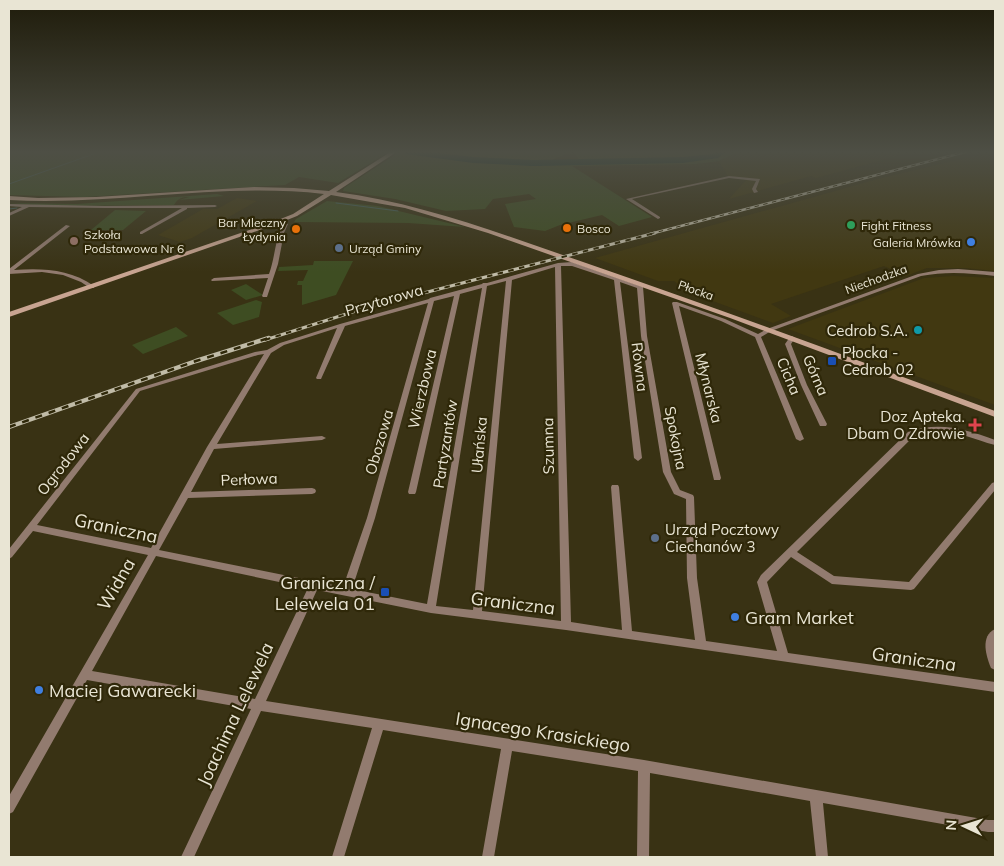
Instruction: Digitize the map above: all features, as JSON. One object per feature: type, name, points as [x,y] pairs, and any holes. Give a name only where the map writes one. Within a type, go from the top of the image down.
[{"type":"main road","name":"Płocka","points":[[9,201],[96,202],[250,191]]},
{"type":"main road","name":"Płocka","points":[[263,191],[328,195],[384,202],[410,207],[447,218],[655,289],[995,414]]},
{"type":"main road","points":[[9,315],[275,223],[295,214],[334,191]]},
{"type":"street","points":[[658,218],[628,198],[661,191]]},
{"type":"street","points":[[9,201],[28,206],[215,206]]},
{"type":"street","points":[[9,215],[28,206]]},
{"type":"street","points":[[142,233],[186,207]]},
{"type":"street","points":[[265,296],[270,276],[275,266],[281,235],[286,224]]},
{"type":"street","points":[[9,272],[68,226]]},
{"type":"street","name":"Przytorowa","points":[[138,390],[257,353],[269,352],[282,344],[342,325],[558,265],[572,264],[640,287]]},
{"type":"street","name":"Szumna","points":[[558,265],[566,626]]},
{"type":"street","points":[[9,272],[39,271],[60,273],[79,278],[92,287]]},
{"type":"street","name":"Niechodzka","points":[[769,330],[920,275],[962,271],[995,274]]},
{"type":"street","points":[[214,280],[270,276]]},
{"type":"street","name":"Ułańska","points":[[477,615],[509,278]]},
{"type":"street","name":"Równa","points":[[617,280],[638,458]]},
{"type":"street","name":"Partyzantów","points":[[431,609],[485,284]]},
{"type":"street","name":"Spokojna","points":[[640,287],[644,336],[665,465],[677,492],[690,497],[692,578],[700,645]]},
{"type":"street","name":"Wierzbowa","points":[[412,492],[458,292]]},
{"type":"street","name":"Obozowa","points":[[346,592],[376,500],[432,299]]},
{"type":"street","name":"Młynarska","points":[[717,478],[674,303],[723,320],[758,336]]},
{"type":"street","points":[[319,378],[342,325]]},
{"type":"street","points":[[758,336],[769,330]]},
{"type":"street","name":"Cicha","points":[[758,336],[800,439]]},
{"type":"street","name":"Górna","points":[[792,338],[788,344],[804,385],[823,424]]},
{"type":"street","name":"Widna","points":[[9,808],[211,448],[269,352]]},
{"type":"street","name":"Ogrodowa","points":[[9,554],[138,390]]},
{"type":"street","points":[[784,657],[762,582],[790,552],[911,434],[921,429],[960,431],[995,443]]},
{"type":"street","points":[[211,448],[322,438]]},
{"type":"street","points":[[790,552],[832,580],[911,586],[995,485]]},
{"type":"street","points":[[615,487],[627,634]]},
{"type":"street","name":"Perłowa","points":[[186,495],[312,491]]},
{"type":"street","name":"Graniczna","points":[[30,527],[431,609],[627,634],[995,687]]},
{"type":"street","name":"Joachima Lelewela","points":[[187,857],[314,586]]},
{"type":"street","points":[[995,633],[990,639],[989,644],[995,665]]},
{"type":"street","name":"Ignacego Krasickiego","points":[[85,675],[259,705],[644,766],[816,797],[995,826]]},
{"type":"street","points":[[338,857],[379,724]]},
{"type":"street","points":[[488,857],[507,745]]},
{"type":"street","points":[[643,857],[644,766]]},
{"type":"street","points":[[816,797],[822,857]]},
{"type":"shaded area","points":[[736,191],[756,191],[729,199]]},
{"type":"shaded area","points":[[834,191],[995,191],[995,271],[965,268],[927,268],[906,276],[884,266],[771,304],[791,316],[773,323],[688,292],[674,281],[658,281],[595,258]]},
{"type":"shaded area","points":[[237,198],[257,201],[192,238],[180,242],[158,235],[203,209],[217,209]]},
{"type":"shaded area","points":[[953,276],[995,278],[995,405],[788,329],[924,278]]},
{"type":"green space","points":[[9,191],[178,191],[84,197],[9,195]]},
{"type":"green space","points":[[346,191],[612,191],[652,217],[619,226],[602,215],[560,225],[545,231],[514,227],[505,204],[536,199],[529,194],[493,199],[485,209],[446,211],[395,199]]},
{"type":"green space","points":[[217,194],[224,196],[179,200],[189,197],[184,197],[179,199],[174,205],[51,206],[9,203],[77,204]]},
{"type":"green space","points":[[327,201],[378,206],[465,227],[408,223],[294,222]]},
{"type":"green space","points":[[115,210],[146,211],[123,230],[91,230]]},
{"type":"green space","points":[[314,261],[353,261],[336,295],[302,305],[302,285],[297,285],[298,281],[303,281],[308,270],[278,271],[279,267],[313,265]]},
{"type":"green space","points":[[246,284],[263,295],[246,300],[231,290]]},
{"type":"green space","points":[[256,300],[262,302],[259,317],[233,325],[217,313]]},
{"type":"green space","points":[[176,327],[188,336],[143,354],[132,345]]},
{"type":"waterway","points":[[336,203],[398,211]]},
{"type":"waterway","points":[[9,209],[17,208]]},
{"type":"railway","points":[[650,234],[814,191]]},
{"type":"railway","points":[[265,340],[362,309],[655,233]]},
{"type":"railway","points":[[9,427],[196,361],[269,338]]},
{"type":"place","name":"Fight Fitness","points":[[851,225]]},
{"type":"place","name":"Bosco","points":[[567,228]]},
{"type":"place","name":"Bar Mleczny Łydynia","points":[[296,229]]},
{"type":"place","name":"Szkoła Podstawowa Nr 6","points":[[74,241]]},
{"type":"place","name":"Galeria Mrówka","points":[[971,242]]},
{"type":"place","name":"Urząd Gminy","points":[[339,248]]},
{"type":"place","name":"Cedrob S.A.","points":[[918,330]]},
{"type":"place","name":"Płocka - Cedrob 02","points":[[832,361]]},
{"type":"place","name":"Doz Apteka. Dbam O Zdrowie","points":[[975,425]]},
{"type":"place","name":"Urząd Pocztowy Ciechanów 3","points":[[655,538]]},
{"type":"place","name":"Graniczna / Lelewela 01","points":[[385,592]]},
{"type":"place","name":"Gram Market","points":[[735,617]]},
{"type":"place","name":"Maciej Gawarecki","points":[[39,690]]}]
